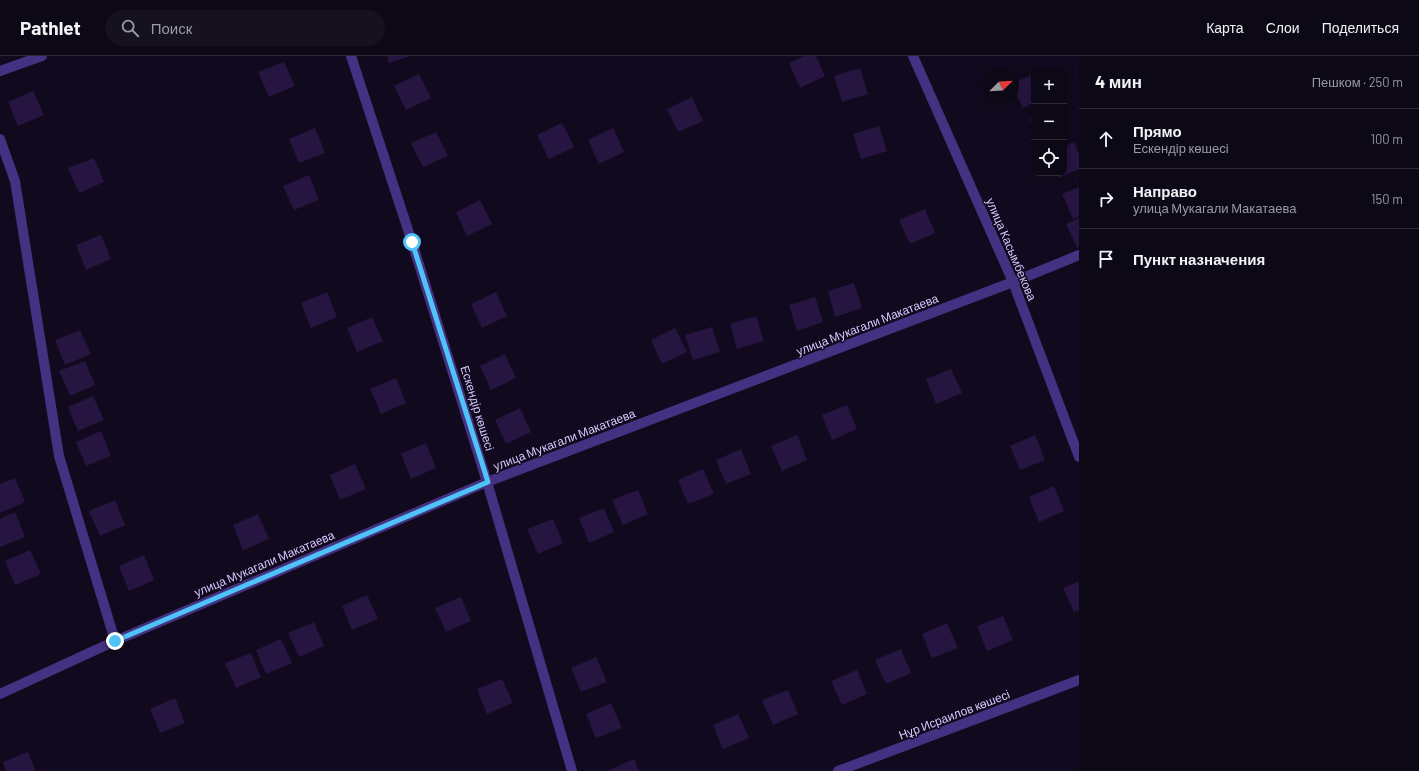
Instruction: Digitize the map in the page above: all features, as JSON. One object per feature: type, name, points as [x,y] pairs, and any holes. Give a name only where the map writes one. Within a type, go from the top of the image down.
[{"type":"street","points":[[0,71],[42,56]]},
{"type":"street","name":"Ескендір көшесі","points":[[351,56],[410,235],[488,482],[572,771]]},
{"type":"street","name":"улица Касымбекова","points":[[913,56],[1014,282],[1079,457]]},
{"type":"street","points":[[0,139],[15,181],[59,456],[115,641]]},
{"type":"street","name":"улица Мукагали Макатаева","points":[[0,694],[115,641],[488,482],[1014,282],[1079,255]]},
{"type":"street","name":"Нұр Исраилов көшесі","points":[[838,771],[1079,680]]},
{"type":"building","points":[[387,56],[410,56],[389,63]]},
{"type":"building","points":[[804,56],[816,56],[825,76],[800,88],[789,63]]},
{"type":"building","points":[[284,62],[295,86],[269,97],[258,72]]},
{"type":"building","points":[[860,68],[868,94],[842,102],[834,76]]},
{"type":"building","points":[[419,74],[431,98],[406,110],[394,86]]},
{"type":"building","points":[[1031,75],[1031,104],[1023,108],[1019,100],[1019,80]]},
{"type":"building","points":[[33,91],[44,115],[18,126],[8,102]]},
{"type":"building","points":[[692,97],[703,121],[678,132],[667,109]]},
{"type":"building","points":[[562,123],[574,147],[549,159],[537,135]]},
{"type":"building","points":[[879,126],[887,151],[861,159],[853,134]]},
{"type":"building","points":[[315,128],[325,153],[299,163],[289,139]]},
{"type":"building","points":[[613,128],[624,152],[599,164],[588,140]]},
{"type":"building","points":[[436,132],[448,156],[423,167],[411,143]]},
{"type":"building","points":[[1074,142],[1079,154],[1079,169],[1067,174],[1067,146]]},
{"type":"building","points":[[94,158],[104,182],[79,193],[68,168]]},
{"type":"building","points":[[309,175],[319,200],[294,210],[283,186]]},
{"type":"building","points":[[1079,187],[1079,216],[1073,219],[1062,194]]},
{"type":"building","points":[[480,200],[492,224],[467,236],[456,212]]},
{"type":"building","points":[[925,209],[935,233],[910,244],[899,220]]},
{"type":"building","points":[[1079,218],[1079,247],[1077,248],[1066,224]]},
{"type":"building","points":[[101,235],[111,259],[86,270],[76,245]]},
{"type":"building","points":[[854,283],[862,308],[835,317],[828,291]]},
{"type":"building","points":[[327,292],[337,317],[311,328],[301,303]]},
{"type":"building","points":[[496,292],[507,316],[482,328],[471,304]]},
{"type":"building","points":[[815,297],[823,322],[797,331],[789,305]]},
{"type":"building","points":[[756,316],[764,341],[737,349],[730,324]]},
{"type":"building","points":[[372,317],[383,341],[357,352],[347,328]]},
{"type":"building","points":[[712,327],[720,352],[693,360],[685,335]]},
{"type":"building","points":[[675,328],[687,352],[662,364],[651,340]]},
{"type":"building","points":[[80,330],[91,354],[65,365],[55,340]]},
{"type":"building","points":[[505,354],[516,378],[491,390],[480,366]]},
{"type":"building","points":[[85,361],[95,385],[70,396],[59,371]]},
{"type":"building","points":[[951,369],[962,393],[936,404],[926,379]]},
{"type":"building","points":[[396,378],[406,403],[381,414],[370,389]]},
{"type":"building","points":[[93,396],[104,420],[78,431],[68,407]]},
{"type":"building","points":[[847,405],[857,429],[832,440],[822,415]]},
{"type":"building","points":[[520,408],[531,432],[506,444],[495,420]]},
{"type":"building","points":[[101,431],[111,456],[86,466],[76,442]]},
{"type":"building","points":[[797,435],[807,460],[782,471],[771,446]]},
{"type":"building","points":[[1035,435],[1045,460],[1020,470],[1010,446]]},
{"type":"building","points":[[426,443],[436,468],[411,479],[401,454]]},
{"type":"building","points":[[741,449],[751,474],[726,484],[716,460]]},
{"type":"building","points":[[355,464],[366,489],[340,500],[330,475]]},
{"type":"building","points":[[703,469],[714,494],[688,504],[678,480]]},
{"type":"building","points":[[15,478],[25,502],[0,513],[0,484]]},
{"type":"building","points":[[1054,486],[1064,511],[1039,522],[1029,497]]},
{"type":"building","points":[[638,490],[648,514],[623,525],[612,500]]},
{"type":"building","points":[[115,500],[125,525],[100,536],[89,511]]},
{"type":"building","points":[[604,508],[614,532],[589,543],[579,518]]},
{"type":"building","points":[[15,512],[25,537],[0,547],[0,519]]},
{"type":"building","points":[[258,514],[269,539],[243,550],[233,525]]},
{"type":"building","points":[[553,519],[563,543],[538,554],[527,529]]},
{"type":"building","points":[[30,550],[41,574],[15,585],[5,561]]},
{"type":"building","points":[[144,555],[154,580],[129,591],[119,566]]},
{"type":"building","points":[[1079,581],[1079,610],[1074,612],[1063,588]]},
{"type":"building","points":[[367,595],[378,619],[352,630],[342,606]]},
{"type":"building","points":[[461,597],[471,621],[446,632],[435,608]]},
{"type":"building","points":[[1003,616],[1013,640],[987,651],[977,626]]},
{"type":"building","points":[[314,622],[324,646],[299,657],[288,633]]},
{"type":"building","points":[[947,623],[958,648],[932,658],[922,634]]},
{"type":"building","points":[[281,639],[292,663],[266,674],[256,650]]},
{"type":"building","points":[[901,649],[911,673],[886,684],[875,660]]},
{"type":"building","points":[[251,653],[261,677],[236,688],[225,663]]},
{"type":"building","points":[[596,657],[607,682],[581,692],[571,668]]},
{"type":"building","points":[[857,670],[867,694],[842,705],[831,681]]},
{"type":"building","points":[[502,679],[513,703],[487,714],[477,689]]},
{"type":"building","points":[[788,690],[798,714],[773,725],[762,700]]},
{"type":"building","points":[[175,698],[185,723],[160,733],[150,709]]},
{"type":"building","points":[[611,703],[622,728],[596,738],[586,714]]},
{"type":"building","points":[[738,714],[749,738],[723,749],[713,725]]},
{"type":"building","points":[[28,752],[36,771],[6,771],[3,762]]},
{"type":"building","points":[[634,759],[639,771],[607,771]]},
{"type":"route","points":[[115,641],[488,482],[412,242]]}]
